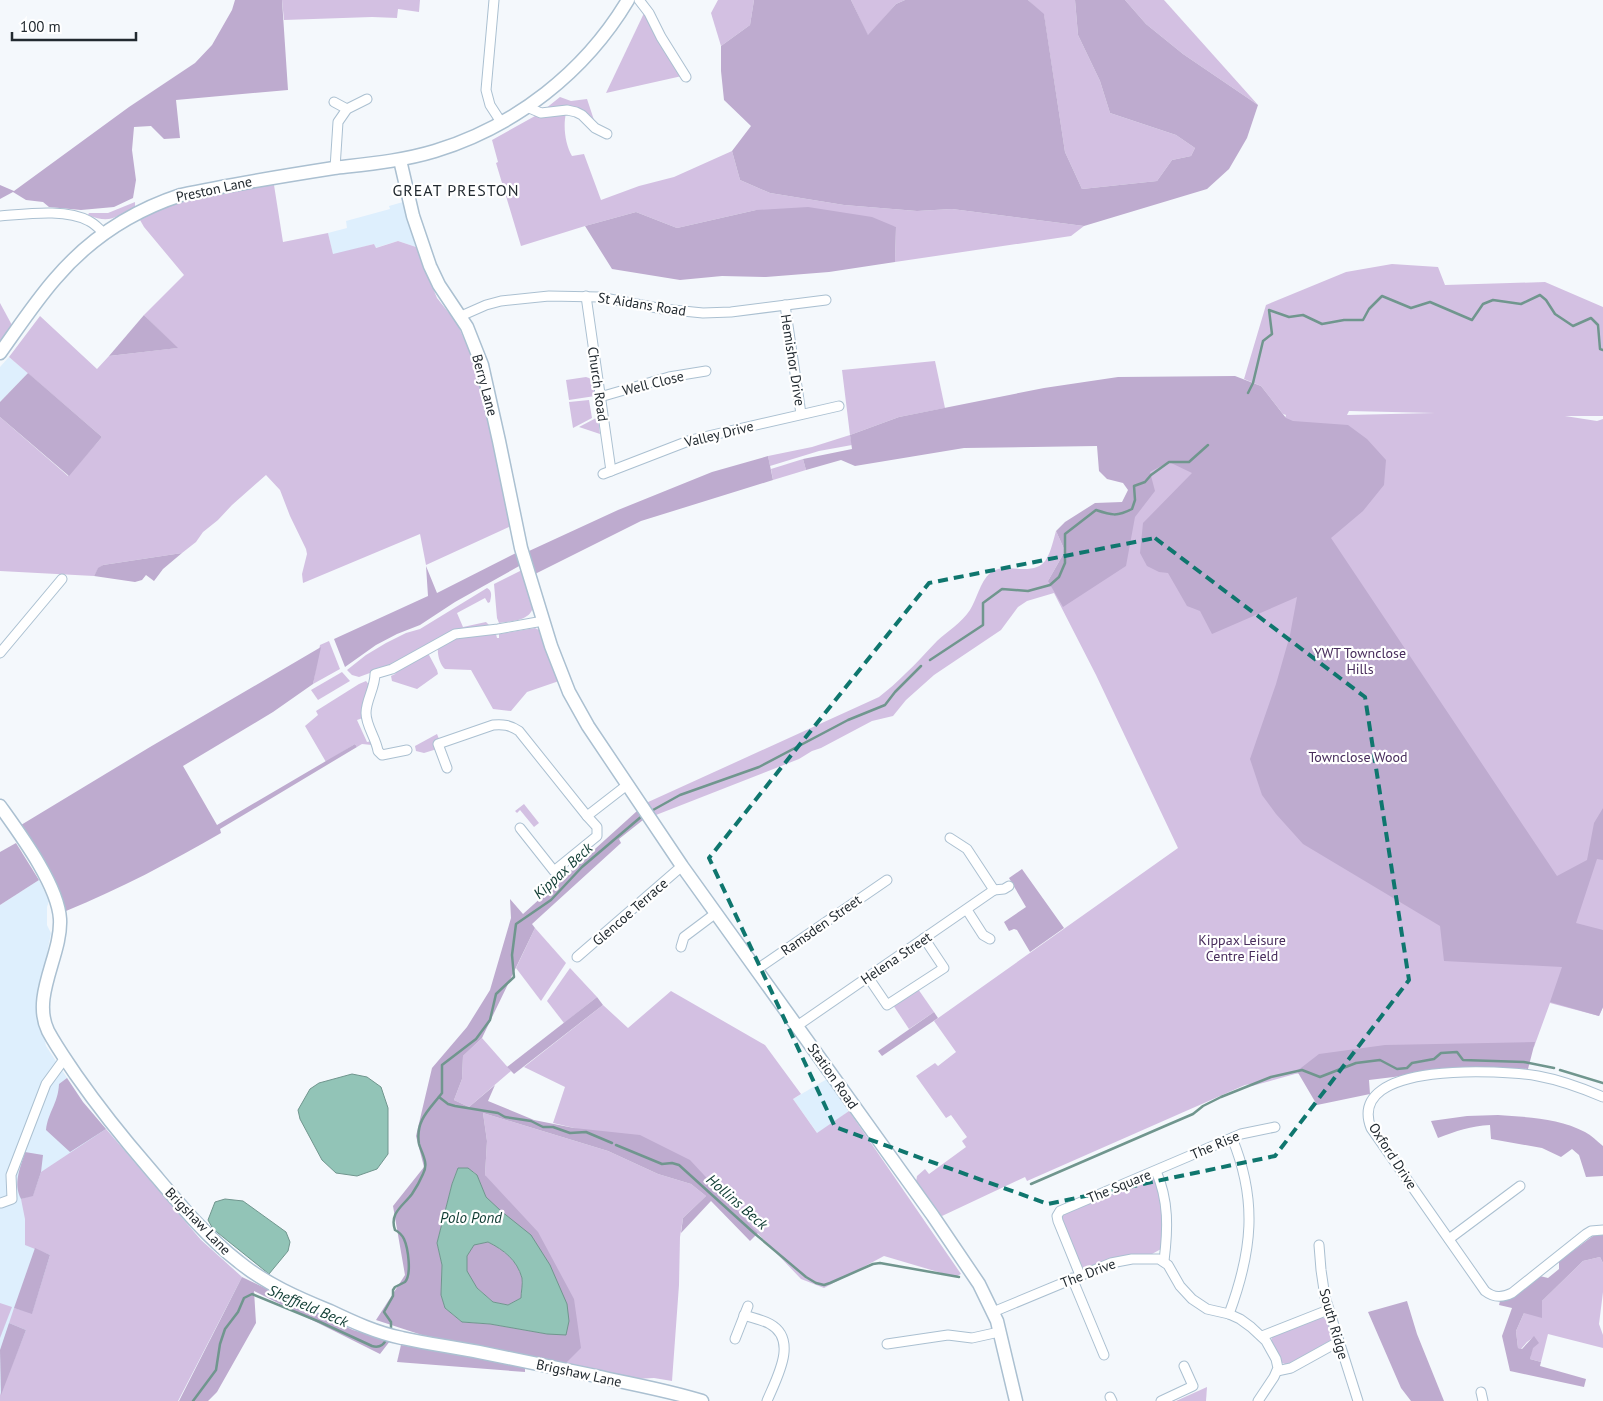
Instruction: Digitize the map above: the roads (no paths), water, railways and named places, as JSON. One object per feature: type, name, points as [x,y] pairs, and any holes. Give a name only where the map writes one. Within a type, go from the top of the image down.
[{"type":"street","points":[[494,0],[486,90],[490,105],[500,122]]},
{"type":"street","name":"Preston Lane","points":[[0,353],[56,278],[89,245],[125,219],[181,195],[245,182],[400,160],[463,140],[527,107],[564,80],[610,29],[628,0]]},
{"type":"street","points":[[640,0],[650,13],[661,37],[686,77]]},
{"type":"street","points":[[335,168],[338,122],[347,109],[367,99]]},
{"type":"street","points":[[334,102],[347,109]]},
{"type":"street","points":[[527,107],[541,113],[566,110],[576,112],[582,115],[595,128],[607,134]]},
{"type":"street","name":"Berry Lane","points":[[400,160],[414,216],[430,266],[438,285],[461,316],[476,350],[486,385],[521,548],[543,621],[562,674],[577,708],[616,768]]},
{"type":"street","points":[[0,216],[68,214],[90,221],[104,233]]},
{"type":"street","name":"St Aidans Road","points":[[461,316],[486,305],[517,298],[549,296],[586,296],[612,299],[663,310],[704,313],[731,312],[826,300]]},
{"type":"street","name":"Church Road","points":[[586,296],[600,397],[607,473]]},
{"type":"street","name":"Hemishor Drive","points":[[785,305],[801,414]]},
{"type":"street","name":"Well Close","points":[[600,397],[669,377],[706,371]]},
{"type":"street","name":"Valley Drive","points":[[607,473],[691,440],[839,406]]},
{"type":"street","points":[[0,653],[62,579]]},
{"type":"street","points":[[407,750],[382,755],[378,751],[366,715],[367,705],[375,682],[375,674],[392,669],[455,634],[543,621]]},
{"type":"street","points":[[447,768],[438,744],[493,725],[507,725],[519,731],[597,827],[597,836],[554,871],[520,828]]},
{"type":"street","name":"Station Road","points":[[616,768],[682,866],[969,1268],[993,1312],[1000,1332],[1014,1401]]},
{"type":"street","points":[[587,816],[627,785]]},
{"type":"street","name":"Brigshaw Lane","points":[[0,806],[27,846],[56,899],[60,924],[44,998],[44,1017],[49,1031],[96,1104],[115,1128],[208,1235],[240,1263],[273,1285],[364,1326],[401,1338],[508,1358],[702,1401]]},
{"type":"street","points":[[950,838],[968,849],[994,890],[1004,889],[1009,886]]},
{"type":"street","name":"Glencoe Terrace","points":[[577,957],[682,866]]},
{"type":"street","name":"Ramsden Street","points":[[756,970],[887,880]]},
{"type":"street","name":"Helena Street","points":[[797,1026],[994,890]]},
{"type":"street","points":[[967,910],[983,935],[990,939]]},
{"type":"street","points":[[681,947],[684,937],[716,913]]},
{"type":"street","points":[[868,977],[887,1005],[944,968],[924,938]]},
{"type":"street","points":[[1,1203],[12,1199],[11,1175],[46,1084],[65,1058]]},
{"type":"street","name":"Oxford Drive","points":[[1603,1097],[1554,1079],[1505,1072],[1458,1072],[1422,1076],[1394,1082],[1378,1092],[1371,1103],[1369,1113],[1371,1128],[1485,1291],[1490,1294],[1501,1297],[1512,1293],[1586,1234],[1591,1231],[1603,1230]]},
{"type":"street","name":"The Rise","points":[[1156,1171],[1252,1130],[1275,1127]]},
{"type":"street","points":[[1229,1314],[1244,1268],[1249,1234],[1245,1182],[1242,1166],[1232,1138]]},
{"type":"street","name":"The Square","points":[[1076,1277],[1058,1221],[1058,1214],[1062,1210],[1156,1171],[1162,1185],[1166,1207],[1167,1230],[1164,1261]]},
{"type":"street","points":[[1449,1239],[1520,1186]]},
{"type":"street","name":"South Ridge","points":[[1319,1244],[1322,1284],[1328,1310],[1358,1401]]},
{"type":"street","name":"The Drive","points":[[993,1312],[1111,1263],[1132,1258],[1153,1258],[1164,1261]]},
{"type":"street","points":[[1164,1261],[1180,1286],[1192,1299],[1213,1311],[1229,1314],[1246,1322],[1262,1336],[1276,1359],[1277,1371],[1258,1401]]},
{"type":"street","points":[[1076,1277],[1104,1355]]},
{"type":"street","points":[[1262,1336],[1328,1310]]},
{"type":"street","points":[[735,1339],[746,1311],[769,1323],[778,1331],[784,1342],[783,1360],[767,1401]]},
{"type":"street","points":[[887,1344],[945,1335],[972,1338],[1000,1332]]},
{"type":"street","points":[[1277,1371],[1291,1368],[1338,1342]]},
{"type":"street","points":[[1161,1401],[1193,1386],[1184,1366]]},
{"type":"water","points":[[352,1074],[367,1077],[381,1087],[388,1108],[388,1154],[377,1169],[357,1176],[336,1173],[322,1160],[300,1119],[298,1110],[310,1089],[319,1083]]},
{"type":"water","name":"Polo Pond","points":[[458,1168],[468,1168],[477,1175],[486,1197],[531,1235],[550,1265],[567,1304],[569,1321],[566,1335],[462,1322],[445,1308],[441,1295],[442,1265],[437,1243]],"holes":[[[488,1242],[513,1261],[522,1278],[521,1298],[508,1305],[493,1302],[477,1288],[467,1271],[467,1256],[474,1245]]]},
{"type":"water","points":[[225,1199],[243,1201],[286,1232],[290,1242],[288,1251],[269,1274],[213,1229],[208,1220],[215,1202]]},
{"type":"waterway","name":"Kippax Beck","points":[[1248,393],[1253,383],[1263,341],[1272,334],[1269,310],[1289,317],[1303,315],[1322,324],[1344,320],[1363,320],[1369,309],[1382,296],[1411,308],[1430,302],[1472,320],[1483,304],[1493,300],[1521,304],[1540,295],[1546,300],[1555,314],[1573,326],[1591,318],[1598,325],[1600,349],[1603,350]]},
{"type":"waterway","name":"Kippax Beck","points":[[930,660],[983,625],[983,603],[1002,589],[1028,591],[1050,585],[1059,577],[1065,563],[1065,534],[1096,510],[1114,514],[1132,509],[1135,500],[1134,486],[1145,482],[1151,475],[1169,462],[1189,462],[1208,445]]},
{"type":"waterway","name":"Kippax Beck","points":[[653,810],[680,795],[759,767],[848,720],[885,705],[921,666]]},
{"type":"waterway","name":"Kippax Beck","points":[[391,1330],[391,1322],[384,1312],[393,1296],[395,1287],[405,1282],[409,1267],[404,1239],[395,1230],[394,1219],[395,1214],[413,1192],[425,1170],[419,1144],[419,1128],[424,1116],[442,1093],[442,1065],[476,1039],[490,1020],[496,994],[514,977],[512,955],[516,924],[551,900],[582,867],[642,816]]},
{"type":"waterway","name":"Hollins Beck","points":[[1031,1184],[1193,1114],[1203,1106],[1221,1097],[1271,1077],[1302,1070],[1320,1077],[1356,1063],[1380,1060],[1397,1069],[1407,1068],[1412,1063],[1434,1059],[1441,1053],[1457,1052],[1463,1060],[1524,1062],[1554,1068]]},
{"type":"waterway","name":"Hollins Beck","points":[[1560,1070],[1603,1083]]},
{"type":"waterway","name":"Hollins Beck","points":[[439,1097],[448,1104],[455,1106],[498,1113],[505,1117],[531,1121],[543,1127],[553,1127],[570,1133],[586,1132],[612,1143]]},
{"type":"waterway","name":"Hollins Beck","points":[[616,1145],[662,1164],[672,1163],[679,1165],[754,1233],[806,1277],[816,1283],[824,1285],[873,1264],[880,1263],[959,1277]]},
{"type":"waterway","name":"Sheffield Beck","points":[[193,1401],[216,1370],[220,1344],[225,1329],[238,1312],[244,1298],[252,1294],[372,1346],[380,1346],[386,1340]]},
{"type":"district","name":"GREAT PRESTON","points":[[456,190]]},
{"type":"park label","name":"YWT Townclose Hills","points":[[1360,662]]},
{"type":"park label","name":"Townclose Wood","points":[[1358,757]]},
{"type":"park label","name":"Kippax Leisure Centre Field","points":[[1242,948]]}]
